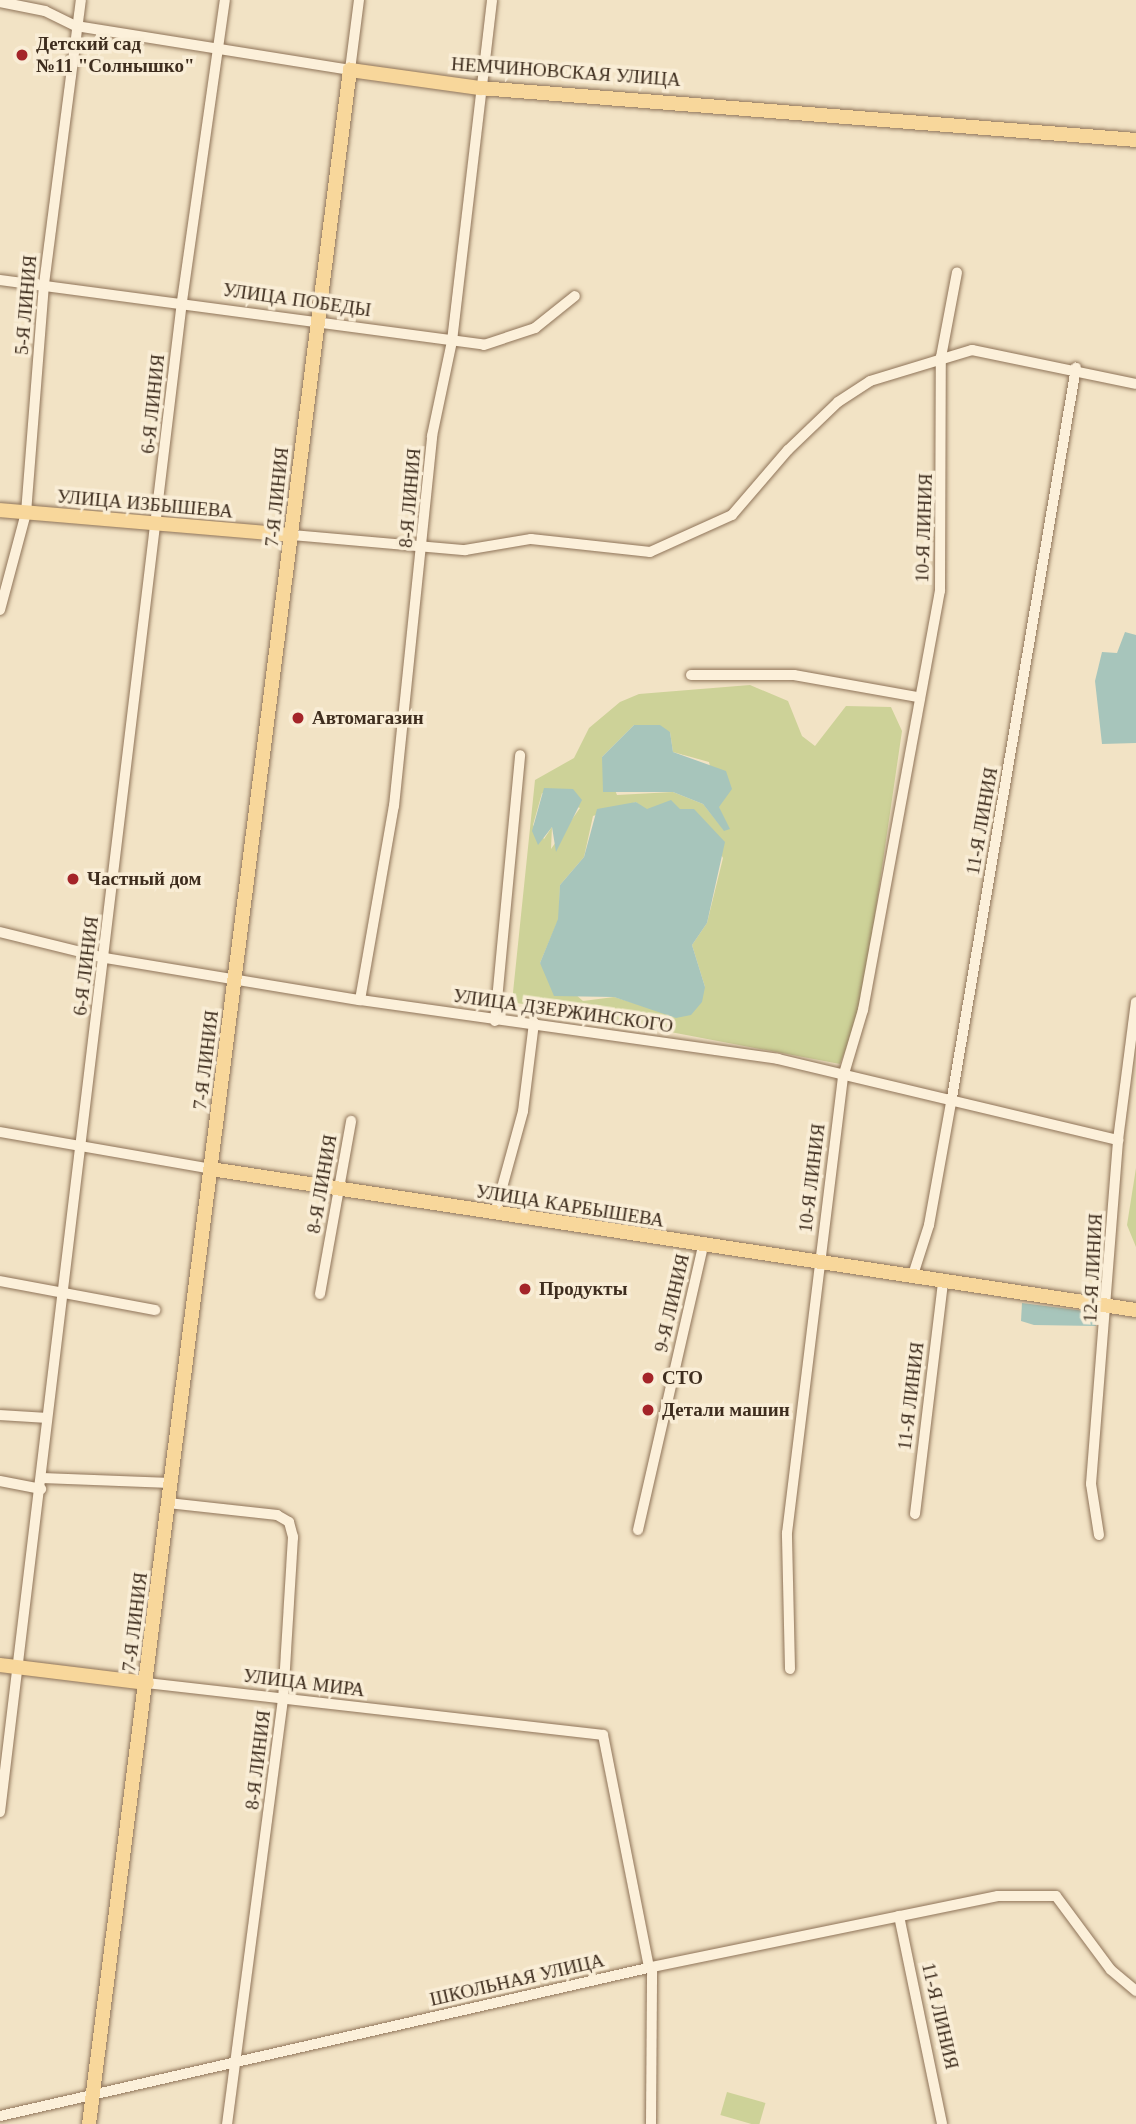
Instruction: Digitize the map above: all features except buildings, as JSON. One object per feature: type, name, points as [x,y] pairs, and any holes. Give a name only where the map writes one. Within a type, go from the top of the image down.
[{"type":"main road","name":"НЕМЧИНОВСКАЯ УЛИЦА","points":[[350,70],[480,88],[1136,140]]},
{"type":"main road","name":"7-Я ЛИНИЯ","points":[[89,2124],[292,535],[314,319],[350,70]]},
{"type":"main road","name":"УЛИЦА ИЗБЫШЕВА","points":[[0,510],[292,535]]},
{"type":"main road","name":"УЛИЦА КАРБЫШЕВА","points":[[211,1169],[912,1279],[1136,1310]]},
{"type":"main road","name":"УЛИЦА МИРА","points":[[0,1665],[147,1683]]},
{"type":"street","name":"5-Я ЛИНИЯ","points":[[0,611],[26,513],[44,284],[81,0]]},
{"type":"street","name":"6-Я ЛИНИЯ","points":[[0,1812],[106,958],[182,301],[225,0]]},
{"type":"street","name":"7-Я ЛИНИЯ","points":[[350,70],[359,0]]},
{"type":"street","name":"8-Я ЛИНИЯ","points":[[359,1000],[394,806],[424,546],[432,436],[452,341],[492,0]]},
{"type":"street","name":"НЕМЧИНОВСКАЯ УЛИЦА","points":[[0,2],[45,11],[76,26],[350,70]]},
{"type":"street","name":"10-Я ЛИНИЯ","points":[[790,1669],[787,1533],[819,1264],[843,1077],[863,1010],[944,539],[942,357],[957,272]]},
{"type":"street","name":"УЛИЦА ПОБЕДЫ","points":[[0,280],[182,301],[484,345],[513,339],[575,296]]},
{"type":"street","name":"УЛИЦА ИЗБЫШЕВА","points":[[292,535],[465,550],[531,539],[650,552],[686,541],[732,515],[838,401],[870,381],[972,350],[1076,368],[1136,384]]},
{"type":"street","name":"11-Я ЛИНИЯ","points":[[912,1279],[929,1225],[951,1103],[1076,368]]},
{"type":"street","points":[[691,675],[794,676],[918,697]]},
{"type":"street","points":[[495,1021],[520,755]]},
{"type":"street","name":"УЛИЦА ДЗЕРЖИНСКОГО","points":[[0,932],[106,958],[236,977],[359,1000],[778,1059],[951,1103],[1118,1140]]},
{"type":"street","name":"12-Я ЛИНИЯ","points":[[1099,1535],[1091,1484],[1110,1307],[1118,1140],[1136,1002]]},
{"type":"street","points":[[495,1213],[523,1111],[534,1023]]},
{"type":"street","name":"8-Я ЛИНИЯ","points":[[320,1294],[351,1121]]},
{"type":"street","name":"УЛИЦА КАРБЫШЕВА","points":[[0,1132],[211,1169]]},
{"type":"street","name":"9-Я ЛИНИЯ","points":[[638,1530],[703,1247]]},
{"type":"street","points":[[0,1281],[155,1310]]},
{"type":"street","name":"11-Я ЛИНИЯ","points":[[915,1514],[943,1283]]},
{"type":"street","points":[[0,1415],[47,1418]]},
{"type":"street","points":[[0,1481],[171,1483]]},
{"type":"street","name":"8-Я ЛИНИЯ","points":[[169,1503],[289,1522],[283,1699],[228,2124]]},
{"type":"street","name":"УЛИЦА МИРА","points":[[147,1683],[603,1735],[650,1967]]},
{"type":"street","name":"ШКОЛЬНАЯ УЛИЦА","points":[[0,2116],[650,1967],[899,1916],[1045,1893],[1066,1904],[1111,1970],[1136,1992]]},
{"type":"street","name":"11-Я ЛИНИЯ","points":[[899,1916],[942,2124]]},
{"type":"street","points":[[650,1967],[651,2124]]},
{"type":"green space","points":[[750,685],[788,701],[802,736],[815,746],[846,706],[891,707],[902,731],[861,1011],[840,1064],[512,1002],[535,780],[574,758],[589,728],[620,702],[639,694]],"holes":[[[634,725],[670,732],[673,752],[709,762],[724,830],[703,804],[673,792],[617,795],[602,757]],[[542,793],[580,808],[551,849],[552,827],[544,839],[533,825]],[[636,802],[646,810],[680,809],[707,829],[723,858],[707,923],[692,945],[705,987],[653,1009],[614,997],[583,1001],[540,963],[559,918],[560,885],[584,857],[593,816]]]},
{"type":"green space","points":[[1136,1168],[1136,1247],[1127,1225]]},
{"type":"green space","points":[[727,2092],[765,2103],[759,2124],[720,2115]]},
{"type":"water","points":[[1125,632],[1136,635],[1136,743],[1102,744],[1095,681],[1102,652],[1117,653]]},
{"type":"water","points":[[634,725],[660,725],[670,732],[673,752],[726,771],[732,789],[719,807],[730,829],[724,831],[703,804],[673,792],[603,792],[602,757]]},
{"type":"water","points":[[544,788],[573,789],[582,800],[556,852],[552,827],[538,845],[532,831]]},
{"type":"water","points":[[671,800],[680,809],[694,809],[725,842],[707,923],[692,945],[705,987],[702,1002],[691,1015],[676,1018],[614,997],[554,996],[540,963],[558,919],[560,885],[584,857],[597,809],[636,802],[647,809]]},
{"type":"water","points":[[1022,1303],[1093,1312],[1096,1326],[1034,1325],[1021,1321]]},
{"type":"place","name":"Детский сад №11 \"Солнышко\"","points":[[22,55]]},
{"type":"place","name":"Автомагазин","points":[[298,718]]},
{"type":"place","name":"Частный дом","points":[[73,879]]},
{"type":"place","name":"Продукты","points":[[525,1289]]},
{"type":"place","name":"СТО","points":[[648,1378]]},
{"type":"place","name":"Детали машин","points":[[648,1410]]}]
